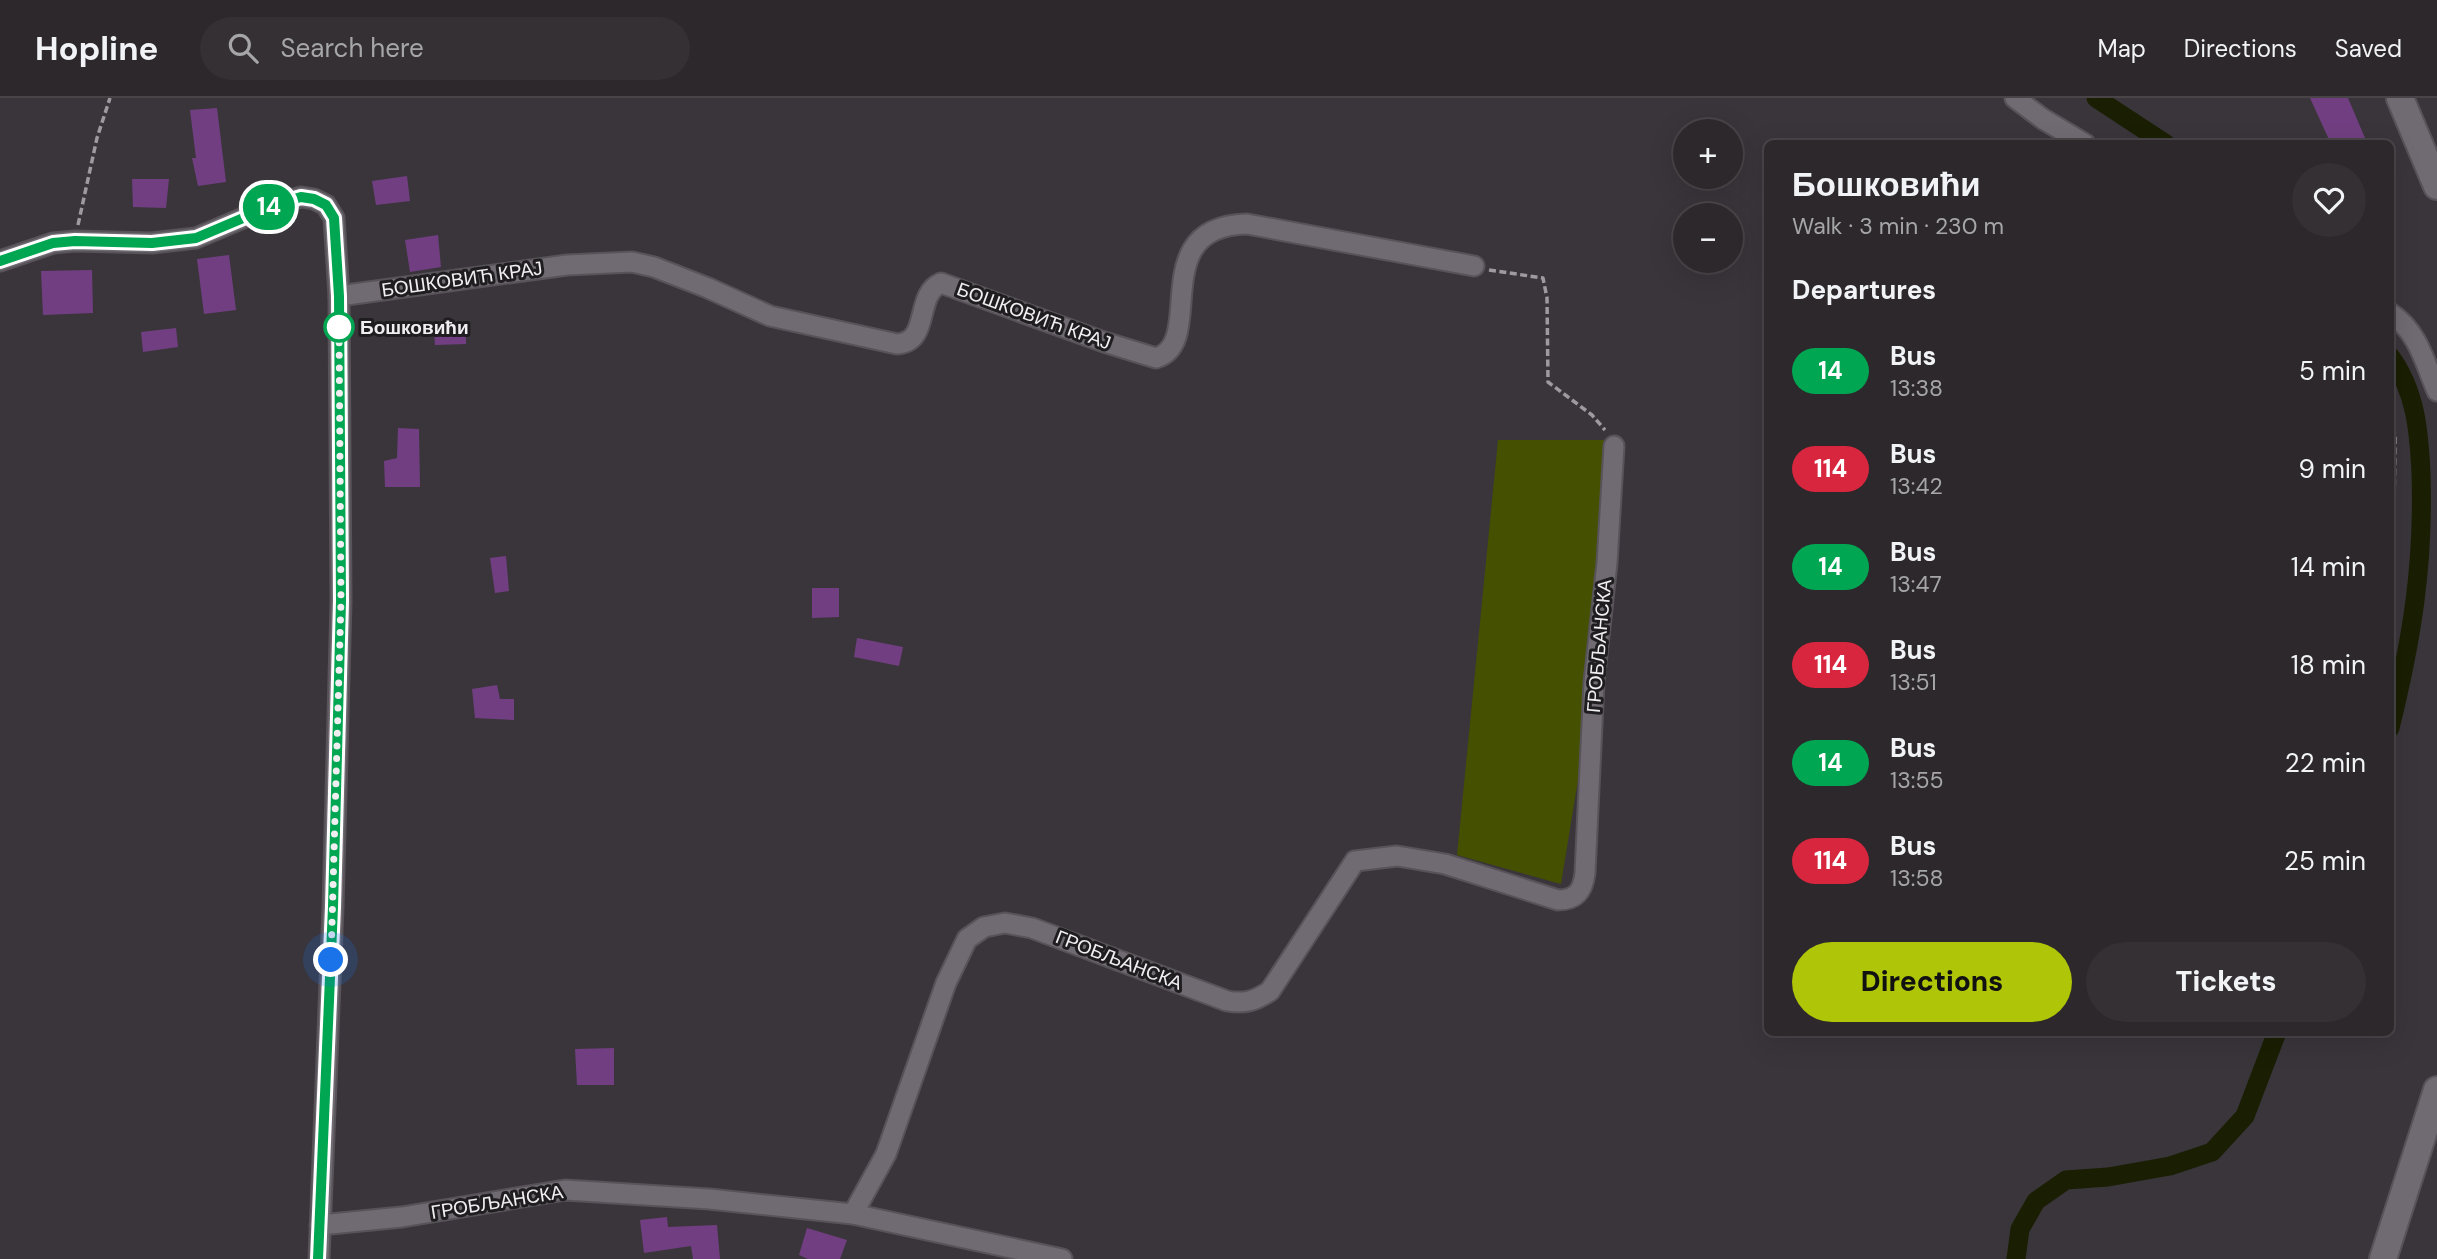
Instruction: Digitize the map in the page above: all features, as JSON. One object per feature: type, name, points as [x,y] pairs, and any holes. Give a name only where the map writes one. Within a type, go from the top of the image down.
[{"type":"main road","points":[[2400,98],[2437,186]]},
{"type":"main road","points":[[2382,1259],[2437,1090]]},
{"type":"street","points":[[2015,98],[2078,140]]},
{"type":"street","points":[[0,261],[53,243],[182,241],[211,233],[301,197],[326,205],[334,218],[339,296],[341,601],[333,907],[318,1259]]},
{"type":"street","name":"БОШКОВИЋ КРАЈ","points":[[339,296],[567,265],[632,262],[654,267],[708,288],[770,316],[904,344],[914,338],[929,294],[941,283],[1156,358],[1167,353],[1177,338],[1184,271],[1195,245],[1211,231],[1228,225],[1247,224],[1474,266]]},
{"type":"street","points":[[2394,316],[2407,327],[2418,344],[2437,391]]},
{"type":"street","name":"ГРОБЉАНСКА","points":[[320,1225],[402,1217],[565,1190],[709,1199],[853,1214],[886,1154],[946,983],[967,939],[984,927],[1005,923],[1032,928],[1227,1001],[1243,1003],[1257,1000],[1270,991],[1355,861],[1397,856],[1446,864],[1558,900],[1567,900],[1577,895],[1585,873],[1594,682],[1607,563],[1614,446]]},
{"type":"street","points":[[853,1214],[1062,1259]]},
{"type":"path","points":[[75,241],[97,138],[110,98]]},
{"type":"path","points":[[1474,266],[1543,278],[1547,298],[1548,382],[1592,415],[1614,446]]},
{"type":"path","points":[[2394,430],[2394,514]]},
{"type":"green space","points":[[1498,440],[1605,440],[1594,682],[1561,884],[1457,855]]},
{"type":"building","points":[[2310,98],[2348,98],[2365,138],[2329,140]]},
{"type":"building","points":[[217,108],[226,182],[198,186],[192,158],[196,158],[190,110]]},
{"type":"building","points":[[407,176],[410,201],[376,205],[372,181]]},
{"type":"building","points":[[132,179],[169,179],[166,208],[133,207]]},
{"type":"building","points":[[438,235],[441,267],[410,272],[405,240]]},
{"type":"building","points":[[229,255],[236,310],[204,314],[197,259]]},
{"type":"building","points":[[92,270],[93,313],[43,315],[41,271]]},
{"type":"building","points":[[433,322],[466,323],[466,344],[435,345]]},
{"type":"building","points":[[176,328],[178,347],[143,352],[141,332]]},
{"type":"building","points":[[398,428],[419,429],[420,487],[385,487],[384,461],[397,458]]},
{"type":"building","points":[[506,556],[509,591],[495,593],[490,558]]},
{"type":"building","points":[[812,588],[839,588],[839,617],[812,618]]},
{"type":"building","points":[[857,638],[903,647],[899,666],[854,657]]},
{"type":"building","points":[[497,685],[500,699],[514,699],[514,720],[475,718],[472,689]]},
{"type":"building","points":[[614,1048],[614,1085],[577,1085],[575,1049]]},
{"type":"building","points":[[667,1217],[668,1227],[717,1225],[720,1259],[693,1259],[691,1246],[644,1253],[640,1220]]},
{"type":"building","points":[[807,1228],[847,1240],[840,1259],[808,1259],[799,1255]]},
{"type":"waterway","points":[[2096,98],[2160,140]]},
{"type":"waterway","points":[[2394,362],[2406,383],[2417,427],[2421,507],[2415,602],[2394,711]]},
{"type":"waterway","points":[[2016,1259],[2020,1229],[2036,1201],[2066,1180],[2108,1177],[2170,1166],[2212,1152],[2245,1116],[2275,1036]]},
{"type":"bus line","name":"14","points":[[0,261],[53,243],[152,243],[196,238],[293,198],[314,199],[326,205],[334,218],[339,296],[341,601],[333,907],[318,1259]]},
{"type":"place","name":"Бошковићи","points":[[339,327]]},
{"type":"route","points":[[331,960],[341,601],[339,324],[339,327]]}]
